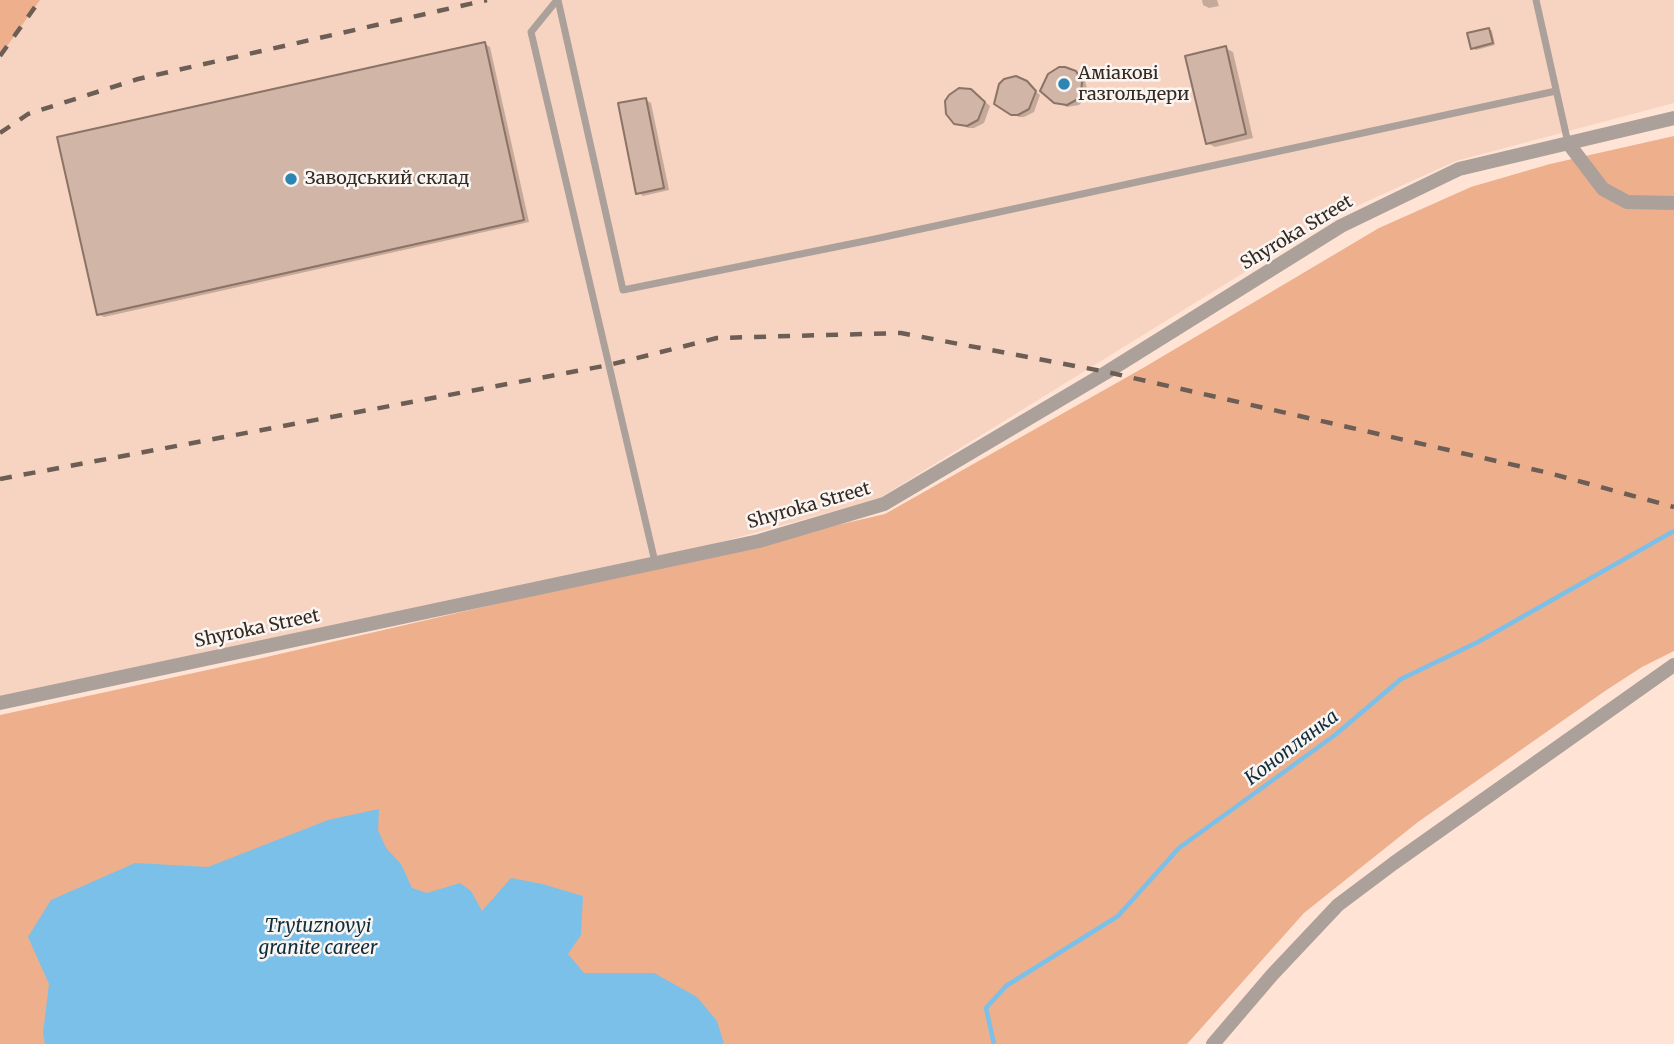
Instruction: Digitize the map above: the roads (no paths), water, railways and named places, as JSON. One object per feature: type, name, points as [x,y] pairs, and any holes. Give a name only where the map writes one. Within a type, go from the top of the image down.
[{"type":"street","name":"Shyroka Street","points":[[0,703],[759,541],[884,504],[1107,372],[1341,226],[1459,169],[1674,118]]},
{"type":"street","points":[[1568,143],[1603,189],[1627,202],[1674,203]]},
{"type":"street","points":[[1213,1044],[1272,975],[1338,905],[1674,665]]},
{"type":"lane","points":[[558,0],[623,290],[875,239],[1556,91]]},
{"type":"lane","points":[[558,0],[531,32],[656,563]]},
{"type":"lane","points":[[1536,0],[1568,143]]},
{"type":"water","name":"Trytuznovyi granite career","points":[[379,809],[378,830],[386,848],[401,864],[412,888],[427,893],[460,883],[471,891],[482,911],[511,878],[583,896],[581,935],[568,954],[584,973],[654,973],[697,997],[717,1021],[724,1044],[45,1044],[43,1033],[49,984],[28,937],[51,900],[135,863],[208,867],[328,820]]},
{"type":"waterway","name":"Коноплянка","points":[[994,1044],[986,1008],[1006,986],[1118,916],[1179,848],[1335,735],[1401,679],[1478,642],[1674,531]]},
{"type":"railway","points":[[0,56],[40,0]]},
{"type":"railway","points":[[0,133],[28,114],[138,79],[487,0]]},
{"type":"railway","points":[[0,479],[609,365],[717,338],[901,333],[1107,372],[1549,473],[1674,507]]},
{"type":"place","name":"Аміакові газгольдери","points":[[1064,84]]},
{"type":"place","name":"Заводський склад","points":[[291,179]]}]
